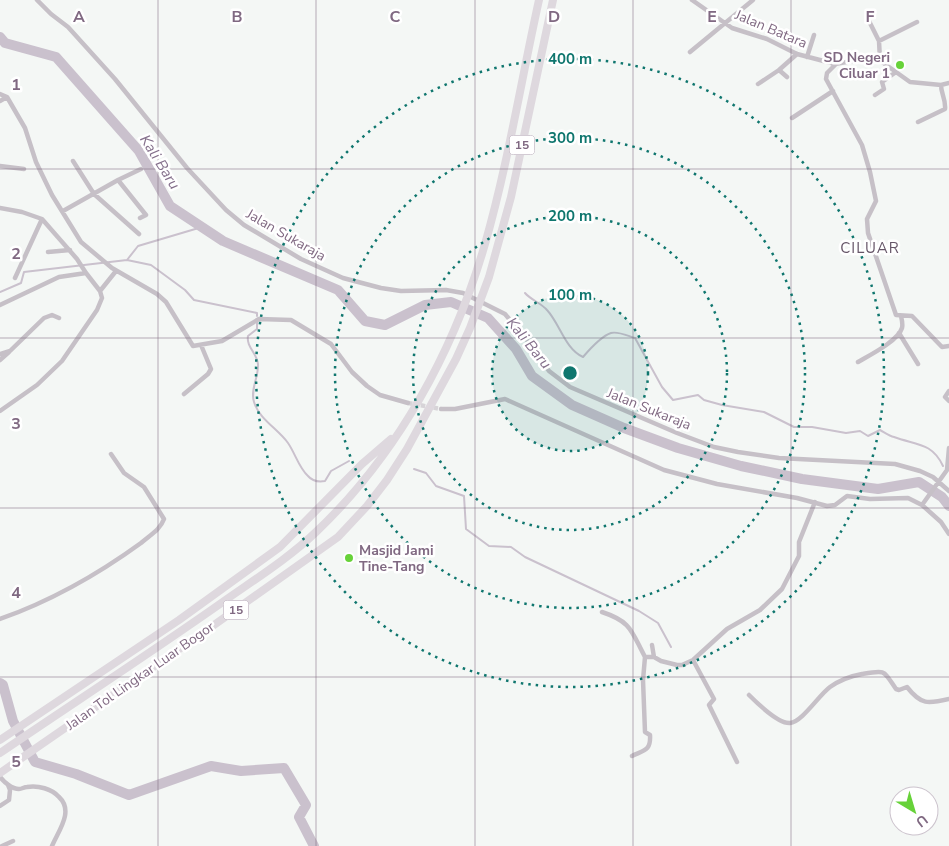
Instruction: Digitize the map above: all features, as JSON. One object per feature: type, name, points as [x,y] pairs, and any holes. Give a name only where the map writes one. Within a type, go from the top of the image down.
[{"type":"highway","name":"Jalan Tol Lingkar Luar Bogor","points":[[0,753],[212,610],[284,558],[315,533],[377,464],[399,432],[428,383],[456,324],[471,286],[492,216],[539,0]]},
{"type":"highway","name":"Jalan Tol Lingkar Luar Bogor","points":[[0,773],[338,537],[367,506],[407,449],[440,390],[470,328],[499,246],[553,0]]},
{"type":"highway","points":[[0,740],[179,620],[280,547],[362,464],[399,432]]},
{"type":"street","name":"Jalan Sukaraja","points":[[37,0],[68,27],[115,79],[187,168],[226,210],[244,225],[301,259],[342,278],[381,288],[401,291],[446,290],[463,293],[505,314],[527,340],[549,371],[570,388],[705,444],[738,452],[779,458],[895,464],[920,470],[933,476],[949,491]]},
{"type":"street","name":"Jalan Batara","points":[[692,0],[732,28],[767,39],[797,54],[836,64],[871,57],[880,60]]},
{"type":"street","points":[[690,52],[753,0]]},
{"type":"street","points":[[868,20],[879,41],[880,60],[910,82],[941,85],[949,83]]},
{"type":"street","points":[[879,41],[917,22]]},
{"type":"street","points":[[807,57],[814,34]]},
{"type":"street","points":[[758,84],[779,70],[797,54]]},
{"type":"street","points":[[836,64],[826,76],[832,91],[856,134],[866,158],[876,201],[867,219],[868,233],[896,315],[912,316],[942,347],[949,346]]},
{"type":"street","points":[[779,70],[787,77]]},
{"type":"street","points":[[875,95],[884,88],[882,82],[896,72]]},
{"type":"street","points":[[918,122],[945,109],[946,100],[941,90],[941,85]]},
{"type":"street","points":[[792,118],[801,110],[806,110],[832,91]]},
{"type":"street","points":[[0,94],[6,98],[25,128],[36,162],[52,195],[81,242],[114,269],[161,298],[177,318],[190,344],[193,346],[222,341],[257,320],[282,319],[297,322],[331,344],[352,372],[367,386],[380,395],[408,403]]},
{"type":"street","points":[[0,101],[6,98]]},
{"type":"street","points":[[73,161],[94,194],[139,234]]},
{"type":"street","points":[[0,166],[24,169]]},
{"type":"street","points":[[63,211],[141,169]]},
{"type":"street","points":[[118,180],[146,215],[140,218]]},
{"type":"street","points":[[0,208],[22,212],[42,219],[77,259],[100,291],[102,298],[97,310],[62,360],[37,384],[0,411]]},
{"type":"street","points":[[15,278],[42,219]]},
{"type":"street","points":[[48,252],[70,250]]},
{"type":"street","points":[[100,291],[114,269]]},
{"type":"street","points":[[0,305],[60,277],[85,271]]},
{"type":"street","points":[[0,360],[44,318],[52,316],[59,318]]},
{"type":"street","points":[[858,362],[889,343],[899,333],[902,327],[901,316]]},
{"type":"street","points":[[899,333],[918,364]]},
{"type":"street","points":[[184,394],[208,374],[211,369],[201,345]]},
{"type":"street","points":[[0,354],[10,351]]},
{"type":"street","points":[[949,391],[945,396],[949,402]]},
{"type":"street","points":[[441,409],[455,409],[506,398],[664,470],[717,484],[815,502],[827,506],[835,505],[847,496],[870,499],[908,498],[922,505],[941,522],[949,534]]},
{"type":"street","points":[[922,505],[947,470],[949,448]]},
{"type":"street","points":[[0,619],[65,592],[123,556],[162,527],[164,519],[144,487],[124,473],[111,454]]},
{"type":"street","points":[[645,657],[654,657],[677,665],[693,660],[727,629],[760,610],[782,590],[799,556],[799,542],[815,502]]},
{"type":"street","points":[[602,612],[617,617],[629,626],[645,657],[643,680],[644,705],[646,732],[650,735],[650,745],[648,748],[632,756]]},
{"type":"street","points":[[652,645],[654,657]]},
{"type":"street","points":[[693,660],[714,699],[709,705],[737,762]]},
{"type":"street","points":[[749,695],[774,717],[788,723],[796,721],[835,684],[851,676],[881,671],[885,673],[896,689],[899,690],[907,687],[915,698],[927,703],[949,699]]},
{"type":"street","points":[[0,777],[8,785],[19,789],[29,786],[55,792],[65,802],[66,816],[52,846]]},
{"type":"street","points":[[0,806],[9,800],[10,790],[8,785]]},
{"type":"street","points":[[2,846],[13,841]]},
{"type":"waterway","name":"Kali Baru","points":[[0,37],[5,43],[56,57],[139,151],[170,206],[223,241],[338,290],[365,321],[385,325],[425,305],[451,302],[488,318],[516,349],[532,376],[572,405],[624,428],[678,448],[741,466],[802,479],[878,489],[919,482],[942,497],[949,506]]},
{"type":"waterway","points":[[0,292],[21,283],[24,272],[127,260],[138,246],[202,227]]},
{"type":"waterway","points":[[127,260],[151,265],[185,290],[194,300],[257,313],[257,316]]},
{"type":"waterway","points":[[525,293],[547,310],[567,342],[583,357],[600,340],[611,333],[620,333],[635,338],[662,387],[673,400],[698,395],[704,400],[722,405],[764,412],[794,427],[812,427],[846,433],[860,431],[868,436],[880,430],[928,448],[934,452],[943,466]]},
{"type":"waterway","points":[[257,322],[257,329],[248,336],[250,347],[258,364],[253,397],[256,408],[264,419],[288,443],[302,469],[312,479],[325,481],[331,471],[349,461]]},
{"type":"waterway","points":[[414,469],[426,473],[436,486],[464,496],[466,529],[489,546],[511,547],[525,557],[639,611],[658,623],[671,647]]},
{"type":"waterway","points":[[0,683],[3,685],[13,721],[35,762],[76,774],[129,795],[211,766],[241,771],[284,768],[306,805],[299,817],[314,846]]},
{"type":"tunnel","points":[[408,403],[441,409]]},
{"type":"place","name":"SD Negeri Ciluar 1","points":[[900,65]]},
{"type":"place","name":"Masjid Jami Tine-Tang","points":[[349,558]]},
{"type":"district","name":"CILUAR","points":[[870,248]]}]
